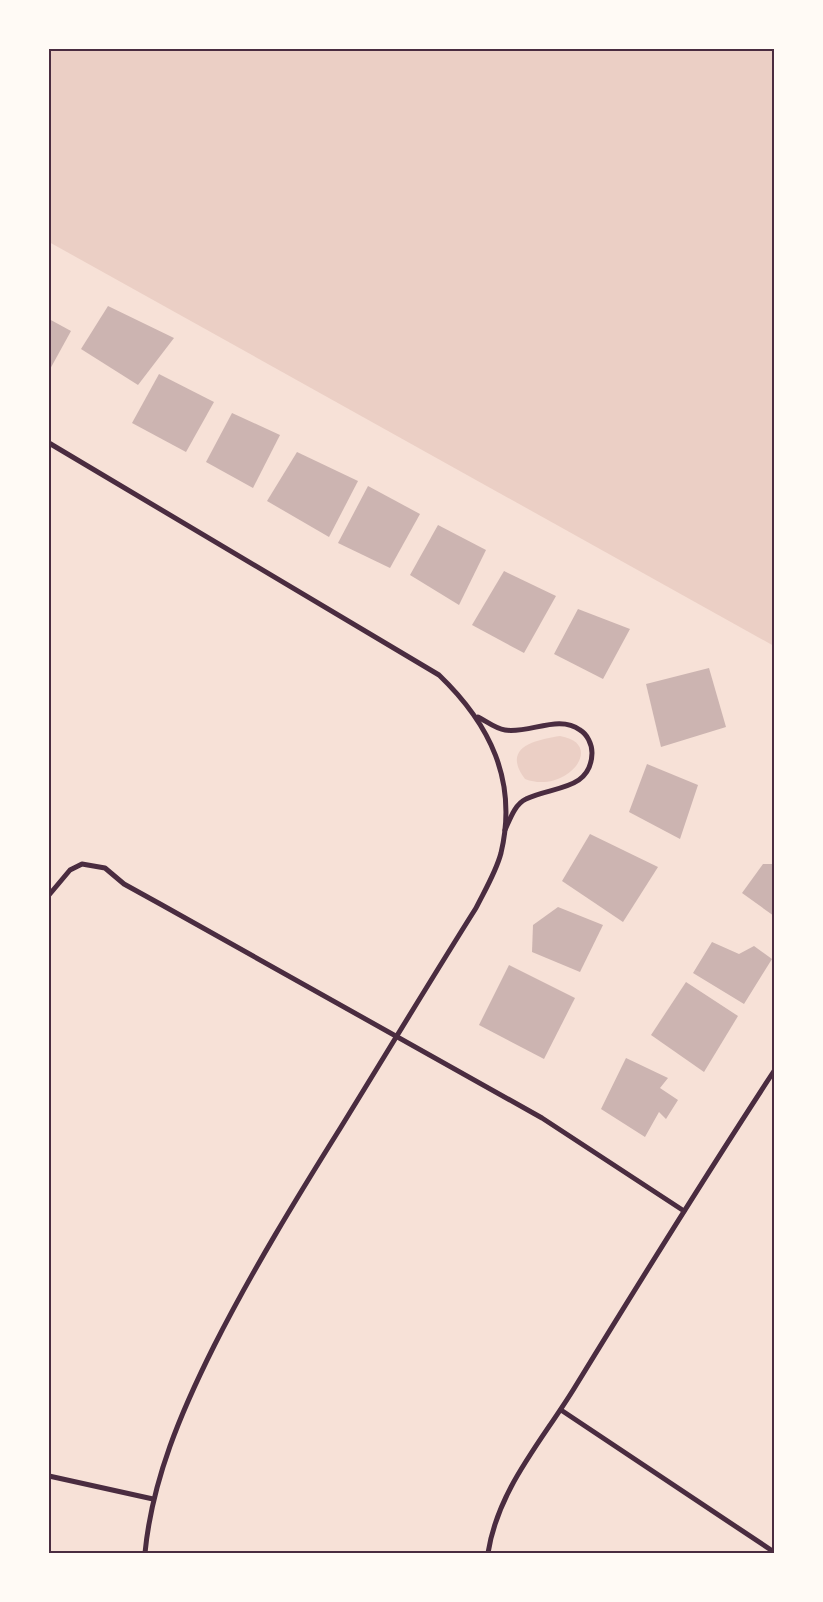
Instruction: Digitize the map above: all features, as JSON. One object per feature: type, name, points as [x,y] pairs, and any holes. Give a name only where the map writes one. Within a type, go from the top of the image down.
[{"type":"street","points":[[49,443],[424,665],[453,688],[476,716],[491,741],[501,771],[505,801],[504,833],[501,852],[494,872],[476,908],[395,1036],[239,1296],[194,1387],[174,1432],[153,1499],[145,1553]]},
{"type":"street","points":[[476,716],[504,730],[526,730],[561,723],[574,726],[582,731],[592,749],[588,770],[580,781],[525,799],[513,812],[504,833]]},
{"type":"street","points":[[49,895],[70,870],[82,864],[105,868],[124,884],[542,1118],[684,1211]]},
{"type":"street","points":[[488,1553],[501,1507],[520,1468],[561,1410],[684,1211],[774,1071]]},
{"type":"street","points":[[561,1410],[774,1552]]},
{"type":"street","points":[[49,1476],[153,1499]]},
{"type":"shaded area","points":[[49,49],[774,49],[774,646],[49,242]]},
{"type":"shaded area","points":[[560,736],[574,741],[580,748],[580,757],[576,766],[566,775],[554,780],[540,782],[525,779],[517,759],[519,752],[532,743]]},
{"type":"building","points":[[108,306],[174,338],[138,385],[81,349]]},
{"type":"building","points":[[49,319],[71,331],[49,371]]},
{"type":"building","points":[[159,374],[214,402],[186,452],[132,423]]},
{"type":"building","points":[[232,413],[280,435],[253,488],[206,462]]},
{"type":"building","points":[[297,452],[358,481],[329,537],[267,501]]},
{"type":"building","points":[[368,486],[420,514],[390,568],[338,543]]},
{"type":"building","points":[[438,525],[486,550],[459,605],[410,575]]},
{"type":"building","points":[[504,571],[556,596],[524,653],[472,625]]},
{"type":"building","points":[[578,609],[630,629],[603,679],[554,654]]},
{"type":"building","points":[[709,668],[726,727],[661,747],[646,684]]},
{"type":"building","points":[[647,764],[698,785],[680,839],[629,812]]},
{"type":"building","points":[[590,834],[658,867],[623,922],[562,881]]},
{"type":"building","points":[[763,864],[774,864],[774,916],[742,893]]},
{"type":"building","points":[[558,907],[603,925],[580,972],[532,952],[533,925]]},
{"type":"building","points":[[712,942],[739,954],[754,946],[772,959],[744,1004],[693,973]]},
{"type":"building","points":[[509,965],[575,998],[544,1059],[479,1025]]},
{"type":"building","points":[[686,982],[738,1016],[704,1072],[651,1035]]},
{"type":"building","points":[[626,1058],[668,1078],[660,1088],[678,1100],[666,1119],[659,1112],[645,1137],[601,1109]]}]
